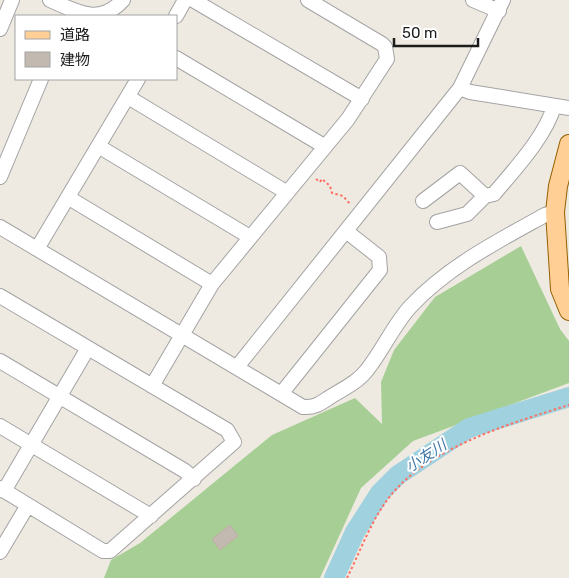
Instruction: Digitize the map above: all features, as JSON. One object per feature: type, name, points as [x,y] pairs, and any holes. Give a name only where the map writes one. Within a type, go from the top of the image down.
[{"type":"main road","points":[[569,144],[559,179],[555,212],[560,289],[569,311]]},
{"type":"street","points":[[0,30],[12,0]]},
{"type":"street","points":[[50,0],[89,15],[101,15],[113,10],[123,0]]},
{"type":"street","points":[[177,15],[185,0]]},
{"type":"street","points":[[193,0],[362,100]]},
{"type":"street","points":[[152,386],[212,284],[362,100],[388,59],[385,47],[308,0]]},
{"type":"street","points":[[237,367],[460,88],[501,5],[473,0]]},
{"type":"street","points":[[178,59],[324,146]]},
{"type":"street","points":[[0,177],[41,80]]},
{"type":"street","points":[[37,249],[137,80]]},
{"type":"street","points":[[460,88],[470,92],[569,108]]},
{"type":"street","points":[[128,97],[286,192]]},
{"type":"street","points":[[437,222],[467,214],[485,196],[494,194],[511,174],[550,118],[554,106]]},
{"type":"street","points":[[98,146],[250,238]]},
{"type":"street","points":[[423,201],[460,173],[485,196]]},
{"type":"street","points":[[69,198],[212,284]]},
{"type":"street","points":[[0,227],[303,407],[313,408],[350,385],[366,372],[390,333],[411,306],[442,278],[480,252],[545,215],[555,212]]},
{"type":"street","points":[[281,394],[380,270],[379,257],[346,231]]},
{"type":"street","points":[[0,296],[227,430],[232,436],[234,442],[110,551],[103,551],[2,489],[60,397],[88,348]]},
{"type":"street","points":[[0,361],[185,471],[194,479]]},
{"type":"street","points":[[0,426],[150,516]]},
{"type":"street","points":[[0,552],[28,505]]},
{"type":"path","points":[[320,182],[322,179],[330,186],[332,193],[343,196],[351,207]]},
{"type":"path","points":[[347,578],[384,504],[401,484],[440,456],[480,435],[569,405]]},
{"type":"green space","points":[[521,246],[560,329],[569,341],[569,383],[413,441],[361,488],[320,578],[104,578],[111,560],[140,543],[272,435],[355,398],[382,424],[381,382],[394,350],[435,297]]},
{"type":"building","points":[[230,525],[238,536],[220,550],[212,539]]},
{"type":"waterway","name":"小友川","points":[[334,578],[355,532],[380,493],[398,475],[469,428],[569,397]]}]
